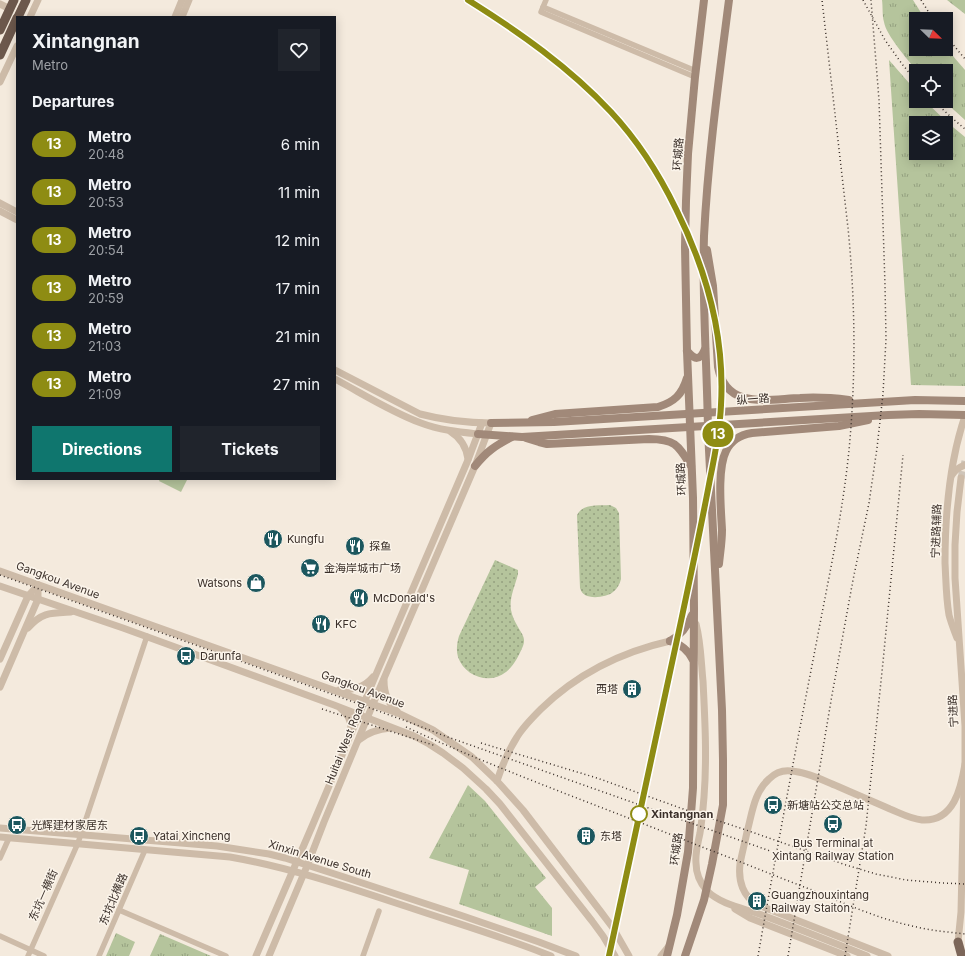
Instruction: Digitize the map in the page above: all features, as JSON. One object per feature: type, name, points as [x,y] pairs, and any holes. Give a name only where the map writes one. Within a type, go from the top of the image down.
[{"type":"highway","points":[[18,16],[26,0]]},
{"type":"highway","points":[[0,30],[12,4]]},
{"type":"highway","points":[[0,55],[15,30]]},
{"type":"main road","name":"环城路","points":[[667,956],[677,915],[688,852],[693,788],[693,498],[687,351],[685,247],[688,154],[704,0]]},
{"type":"main road","points":[[685,956],[704,900],[723,805],[722,710],[705,349],[704,237],[712,137],[729,0]]},
{"type":"main road","points":[[704,237],[712,276],[718,367],[720,376],[728,389],[740,396],[753,400],[820,398],[878,402]]},
{"type":"main road","points":[[687,351],[695,358],[702,355],[705,349]]},
{"type":"main road","points":[[491,423],[518,423],[555,414],[658,407],[668,403],[677,396],[683,388],[688,373]]},
{"type":"main road","name":"纵一路","points":[[518,423],[644,417],[915,400],[965,401]]},
{"type":"main road","points":[[648,408],[655,415],[657,421],[656,431],[649,439]]},
{"type":"main road","points":[[475,466],[495,447],[517,437],[888,415],[954,414],[965,416]]},
{"type":"main road","points":[[716,585],[721,546],[722,464],[723,457],[730,445],[740,436],[752,433],[847,425],[888,415]]},
{"type":"main road","points":[[690,432],[708,430]]},
{"type":"main road","points":[[483,434],[517,437],[547,444],[663,439],[674,444],[683,452],[691,466]]},
{"type":"main road","points":[[670,641],[680,634],[687,625],[693,614],[694,608]]},
{"type":"main road","points":[[670,641],[686,649],[693,660]]},
{"type":"main road","points":[[958,942],[962,956]]},
{"type":"street","points":[[30,16],[38,0]]},
{"type":"street","points":[[175,16],[182,0]]},
{"type":"street","points":[[182,16],[189,0]]},
{"type":"street","points":[[546,0],[542,9],[696,74]]},
{"type":"street","points":[[0,2],[12,4]]},
{"type":"street","points":[[0,82],[16,48]]},
{"type":"street","points":[[0,204],[16,212]]},
{"type":"street","points":[[0,211],[16,219]]},
{"type":"street","points":[[336,371],[420,414],[434,418],[491,423]]},
{"type":"street","points":[[336,380],[394,411],[421,423],[447,430],[483,434]]},
{"type":"street","name":"宁进路辅路","points":[[960,646],[949,613],[946,582],[946,514],[954,456],[965,416]]},
{"type":"street","name":"Huitai West Road","points":[[269,956],[308,866],[384,677],[475,466],[483,434],[482,423]]},
{"type":"street","name":"Huitai West Road","points":[[256,956],[376,672],[468,460],[491,423]]},
{"type":"street","points":[[447,430],[460,439],[464,444],[468,460]]},
{"type":"street","points":[[950,478],[954,470],[965,465]]},
{"type":"street","name":"宁进路","points":[[958,942],[961,912],[965,764],[964,718],[955,578],[955,545],[961,478]]},
{"type":"street","name":"Gangkou Avenue","points":[[0,571],[373,704],[400,714],[433,730],[472,757],[523,810],[613,928],[628,956]]},
{"type":"street","points":[[0,659],[28,596],[38,585]]},
{"type":"street","points":[[0,687],[38,599],[38,585]]},
{"type":"street","points":[[0,586],[147,636],[359,714],[429,744],[464,768],[486,789],[511,818],[603,936],[615,956]]},
{"type":"street","points":[[24,632],[40,616],[54,613],[77,612]]},
{"type":"street","points":[[694,618],[700,642],[704,701],[705,750],[705,788],[696,858],[699,879],[713,895],[750,918],[847,956]]},
{"type":"street","name":"东坑一横街","points":[[28,956],[78,843],[147,636]]},
{"type":"street","points":[[496,781],[518,736],[536,714],[557,695],[579,678],[604,664],[643,648],[670,641]]},
{"type":"street","points":[[388,647],[396,650]]},
{"type":"street","points":[[334,690],[351,690],[358,688],[371,680],[376,672]]},
{"type":"street","points":[[384,677],[384,690],[389,703],[392,708],[400,714]]},
{"type":"street","points":[[334,705],[345,712],[348,716],[351,722],[351,732]]},
{"type":"street","points":[[357,742],[364,736],[379,729],[394,728]]},
{"type":"street","points":[[888,956],[758,905],[749,899],[742,888],[739,870],[757,795],[768,779],[778,772],[790,771],[810,775],[913,818],[922,820],[930,819],[945,813],[958,796],[965,764]]},
{"type":"street","name":"Xinxin Avenue South","points":[[0,828],[217,846],[285,858],[520,935],[576,956]]},
{"type":"street","name":"Xinxin Avenue South","points":[[0,837],[230,857],[264,863],[373,895],[551,956]]},
{"type":"street","points":[[0,858],[9,838]]},
{"type":"street","name":"东坑北横路","points":[[99,956],[145,850]]},
{"type":"street","points":[[745,893],[751,906],[760,915]]},
{"type":"street","points":[[730,905],[867,956]]},
{"type":"street","points":[[119,910],[226,956]]},
{"type":"street","points":[[363,956],[379,911]]},
{"type":"street","points":[[603,936],[608,936],[612,932],[613,928]]},
{"type":"street","points":[[0,936],[44,956]]},
{"type":"street","points":[[661,956],[670,944]]},
{"type":"green space","points":[[882,0],[913,0],[921,12],[909,12],[909,56],[953,56],[965,70],[965,120],[952,108],[953,108],[953,64],[911,64],[889,34],[883,17]]},
{"type":"green space","points":[[947,0],[965,0],[965,14]]},
{"type":"green space","points":[[889,60],[909,83],[909,108],[932,108],[941,116],[909,116],[909,160],[953,160],[953,127],[965,137],[965,386],[911,385]]},
{"type":"green space","points":[[160,480],[187,480],[181,492]]},
{"type":"green space","points":[[596,505],[610,505],[616,508],[619,513],[621,579],[617,588],[610,594],[599,597],[591,597],[585,595],[580,588],[577,515],[580,511],[587,507]]},
{"type":"green space","points":[[495,560],[518,570],[512,596],[511,610],[524,641],[518,657],[509,670],[500,676],[486,678],[479,677],[466,670],[458,657],[457,646],[459,636]]},
{"type":"green space","points":[[468,785],[485,801],[546,878],[535,887],[552,908],[552,936],[459,904],[469,870],[429,858]]},
{"type":"green space","points":[[116,933],[135,942],[129,956],[106,956]]},
{"type":"green space","points":[[160,934],[211,956],[150,956]]},
{"type":"tunnel","points":[[961,478],[965,461]]},
{"type":"railway","points":[[758,956],[840,519],[852,412],[854,333],[850,254],[822,0]]},
{"type":"railway","points":[[863,0],[885,40],[909,72]]},
{"type":"railway","points":[[788,956],[832,695],[869,503],[883,394],[886,339],[885,285],[879,100],[871,0]]},
{"type":"railway","points":[[921,0],[929,12]]},
{"type":"railway","points":[[953,44],[965,59]]},
{"type":"railway","points":[[941,108],[965,129]]},
{"type":"railway","points":[[845,956],[866,826],[903,455]]},
{"type":"railway","points":[[0,575],[445,736],[773,852]]},
{"type":"railway","points":[[322,709],[436,746]]},
{"type":"railway","points":[[406,727],[516,774],[864,911],[890,920],[929,930],[965,934]]},
{"type":"railway","points":[[481,743],[597,778],[686,810],[876,874],[906,880],[965,884]]},
{"type":"metro line","name":"13","points":[[468,0],[522,35],[565,68],[597,97],[621,123],[641,149],[666,190],[696,253],[706,280],[715,315],[718,335],[722,394],[715,453],[701,526],[609,956]]},
{"type":"place","name":"Kungfu","points":[[273,539]]},
{"type":"place","name":"探鱼","points":[[355,546]]},
{"type":"place","name":"金海岸城市广场","points":[[310,568]]},
{"type":"place","name":"Watsons","points":[[256,583]]},
{"type":"place","name":"McDonald's","points":[[359,598]]},
{"type":"place","name":"KFC","points":[[321,624]]},
{"type":"place","name":"Darunfa","points":[[186,656]]},
{"type":"place","name":"西塔","points":[[632,689]]},
{"type":"place","name":"新塘站公交总站","points":[[773,805]]},
{"type":"place","name":"Xintangnan","points":[[639,814]]},
{"type":"place","name":"Bus Terminal at Xintang Railway Station","points":[[833,824]]},
{"type":"place","name":"光辉建材家居东","points":[[17,825]]},
{"type":"place","name":"Yatai Xincheng","points":[[139,836]]},
{"type":"place","name":"东塔","points":[[586,836]]},
{"type":"place","name":"Guangzhouxintang Railway Staiton","points":[[757,901]]}]
